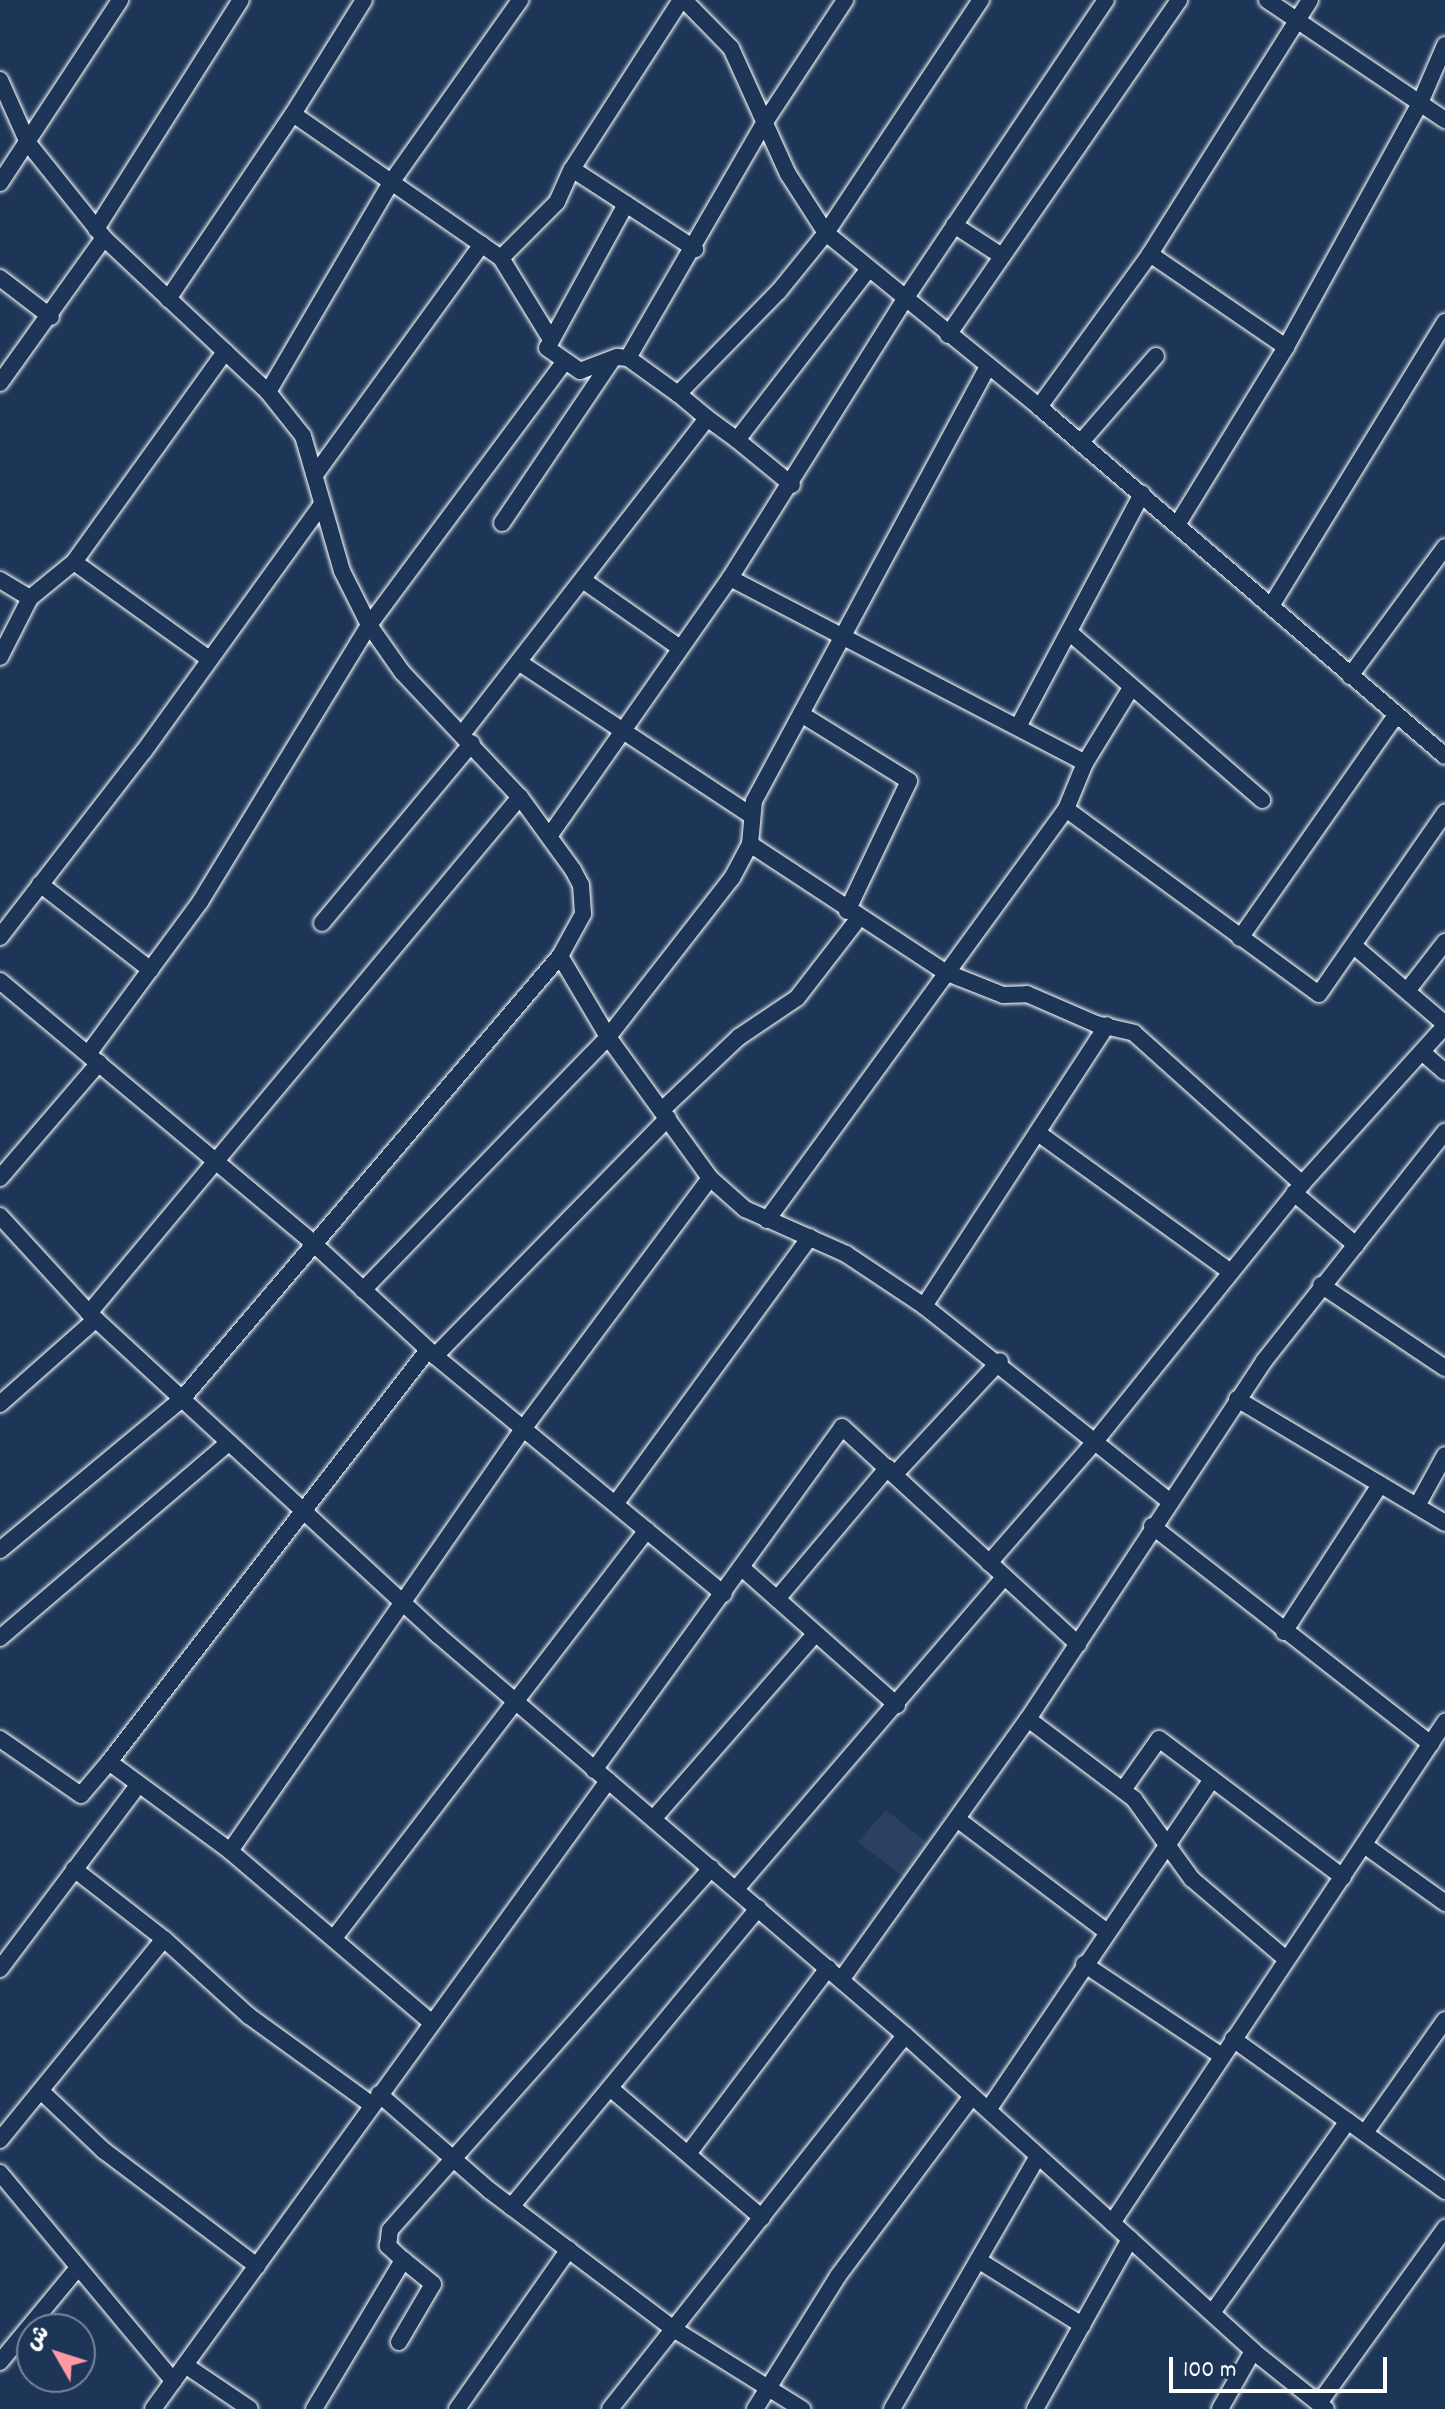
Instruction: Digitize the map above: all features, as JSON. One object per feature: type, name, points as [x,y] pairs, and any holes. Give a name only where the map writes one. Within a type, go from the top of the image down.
[{"type":"street","points":[[0,183],[120,0]]},
{"type":"street","points":[[0,383],[51,317],[241,0]]},
{"type":"street","points":[[168,299],[293,114],[364,0]]},
{"type":"street","points":[[268,392],[392,181],[520,0]]},
{"type":"street","points":[[501,258],[550,211],[572,169],[682,0],[731,48],[794,186],[826,233],[1081,442],[1444,754]]},
{"type":"street","points":[[502,523],[695,249],[765,122],[845,0]]},
{"type":"street","points":[[678,394],[779,291],[826,233],[981,0]]},
{"type":"street","points":[[550,835],[792,485],[905,299],[1106,0]]},
{"type":"street","points":[[948,335],[1179,0]]},
{"type":"street","points":[[1267,0],[1445,120]]},
{"type":"street","points":[[1039,407],[1150,254],[1300,22],[1310,0]]},
{"type":"street","points":[[1177,525],[1286,347],[1420,103],[1445,45]]},
{"type":"street","points":[[0,80],[28,143],[100,234],[268,392],[303,436],[317,472],[321,506],[342,571],[369,625],[402,672],[467,738],[550,835],[581,885],[583,899],[578,929],[560,956],[182,1399],[0,1550]]},
{"type":"street","points":[[293,114],[501,258],[550,338]]},
{"type":"street","points":[[572,169],[695,249]]},
{"type":"street","points":[[621,358],[584,371],[564,362],[547,348],[626,204]]},
{"type":"street","points":[[954,225],[1002,256]]},
{"type":"street","points":[[317,472],[482,244]]},
{"type":"street","points":[[1150,254],[1286,347]]},
{"type":"street","points":[[737,440],[868,270]]},
{"type":"street","points":[[0,278],[51,317]]},
{"type":"street","points":[[1271,606],[1445,322]]},
{"type":"street","points":[[0,657],[30,598],[74,562],[225,352]]},
{"type":"street","points":[[1081,442],[1156,356]]},
{"type":"street","points":[[621,358],[678,394],[792,485]]},
{"type":"street","points":[[0,1178],[94,1058],[200,902],[369,625],[564,362]]},
{"type":"street","points":[[363,1290],[608,1037],[673,960],[750,844],[754,801],[988,366]]},
{"type":"street","points":[[322,923],[467,738],[520,663],[707,418]]},
{"type":"street","points":[[1019,725],[1142,494]]},
{"type":"street","points":[[0,937],[321,506]]},
{"type":"street","points":[[1350,676],[1445,547]]},
{"type":"street","points":[[74,562],[209,659]]},
{"type":"street","points":[[730,578],[1019,725],[1085,763]]},
{"type":"street","points":[[0,580],[30,598]]},
{"type":"street","points":[[584,581],[680,648]]},
{"type":"street","points":[[1069,632],[1262,800]]},
{"type":"street","points":[[520,663],[622,735],[752,816]]},
{"type":"street","points":[[767,1220],[1066,809],[1085,763],[1131,688]]},
{"type":"street","points":[[0,1739],[81,1795],[302,1509],[431,1353],[739,1037],[797,998],[853,915],[909,781],[801,714]]},
{"type":"street","points":[[1240,938],[1396,715]]},
{"type":"street","points":[[0,1404],[92,1316],[520,797]]},
{"type":"street","points":[[1066,809],[1319,994],[1445,813]]},
{"type":"street","points":[[750,844],[853,915],[945,972],[1003,995],[1031,995],[1134,1033],[1168,1059],[1356,1245]]},
{"type":"street","points":[[40,884],[151,970]]},
{"type":"street","points":[[1407,991],[1445,942]]},
{"type":"street","points":[[989,1563],[1097,1439],[1298,1189],[1445,1025],[1354,946]]},
{"type":"street","points":[[560,956],[608,1037],[710,1178],[733,1201],[767,1220],[810,1237],[924,1306],[1000,1361],[1168,1500]]},
{"type":"street","points":[[0,981],[313,1243],[431,1353],[724,1594]]},
{"type":"street","points":[[924,1306],[1107,1025]]},
{"type":"street","points":[[1422,1052],[1445,1072]]},
{"type":"street","points":[[841,1980],[1028,1719],[1168,1500],[1237,1399],[1321,1285],[1445,1132]]},
{"type":"street","points":[[1038,1133],[1229,1271]]},
{"type":"street","points":[[230,1851],[523,1429],[710,1178]]},
{"type":"street","points":[[1,1220],[92,1316],[401,1601],[905,2035],[1253,2351],[1323,2406],[1445,2228]]},
{"type":"street","points":[[616,1503],[810,1237]]},
{"type":"street","points":[[1321,1285],[1445,1368]]},
{"type":"street","points":[[777,1599],[892,1471],[1000,1361]]},
{"type":"street","points":[[1237,1399],[1445,1523]]},
{"type":"street","points":[[594,1770],[724,1594],[836,1430],[848,1430],[1078,1644]]},
{"type":"street","points":[[0,1638],[228,1443]]},
{"type":"street","points":[[1417,1506],[1445,1455]]},
{"type":"street","points":[[1284,1632],[1380,1485]]},
{"type":"street","points":[[1152,1526],[1431,1744]]},
{"type":"street","points":[[334,1938],[647,1530]]},
{"type":"street","points":[[742,1568],[897,1705]]},
{"type":"street","points":[[736,1889],[1004,1577]]},
{"type":"street","points":[[654,1818],[815,1634]]},
{"type":"street","points":[[1028,1719],[1123,1790],[1192,1879],[1286,1959]]},
{"type":"street","points":[[1112,2223],[1286,1959],[1444,1728]]},
{"type":"street","points":[[1123,1790],[1159,1739],[1343,1877]]},
{"type":"street","points":[[109,1762],[230,1851],[431,2022]]},
{"type":"street","points":[[988,2110],[1212,1779]]},
{"type":"street","points":[[153,2409],[608,1781]]},
{"type":"street","points":[[0,1969],[138,1785]]},
{"type":"street","points":[[957,1819],[1107,1932]]},
{"type":"street","points":[[1364,1845],[1445,1903]]},
{"type":"street","points":[[399,2342],[433,2284],[388,2246],[387,2235],[711,1868]]},
{"type":"street","points":[[74,1869],[164,1939],[249,2016],[375,2100],[675,2330],[802,2409]]},
{"type":"street","points":[[511,2207],[758,1908]]},
{"type":"street","points":[[0,2140],[43,2093],[164,1939]]},
{"type":"street","points":[[1084,1964],[1222,2056]]},
{"type":"street","points":[[688,2154],[828,1968]]},
{"type":"street","points":[[1365,2133],[1445,2020]]},
{"type":"street","points":[[610,2409],[905,2035]]},
{"type":"street","points":[[1233,2039],[1445,2191]]},
{"type":"street","points":[[610,2088],[762,2218]]},
{"type":"street","points":[[43,2093],[103,2150],[257,2266]]},
{"type":"street","points":[[755,2409],[838,2276],[972,2096]]},
{"type":"street","points":[[1212,2313],[1348,2121]]},
{"type":"street","points":[[892,2409],[1038,2156]]},
{"type":"street","points":[[0,2173],[173,2381]]},
{"type":"street","points":[[1035,2409],[1130,2239]]},
{"type":"street","points":[[457,2409],[569,2249]]},
{"type":"street","points":[[314,2409],[403,2260]]},
{"type":"street","points":[[978,2260],[1082,2325]]},
{"type":"street","points":[[0,2362],[77,2269]]},
{"type":"street","points":[[1220,2409],[1253,2351]]},
{"type":"street","points":[[185,2365],[250,2409]]},
{"type":"shaded area","points":[[886,1810],[929,1844],[906,1879],[858,1842]]}]
